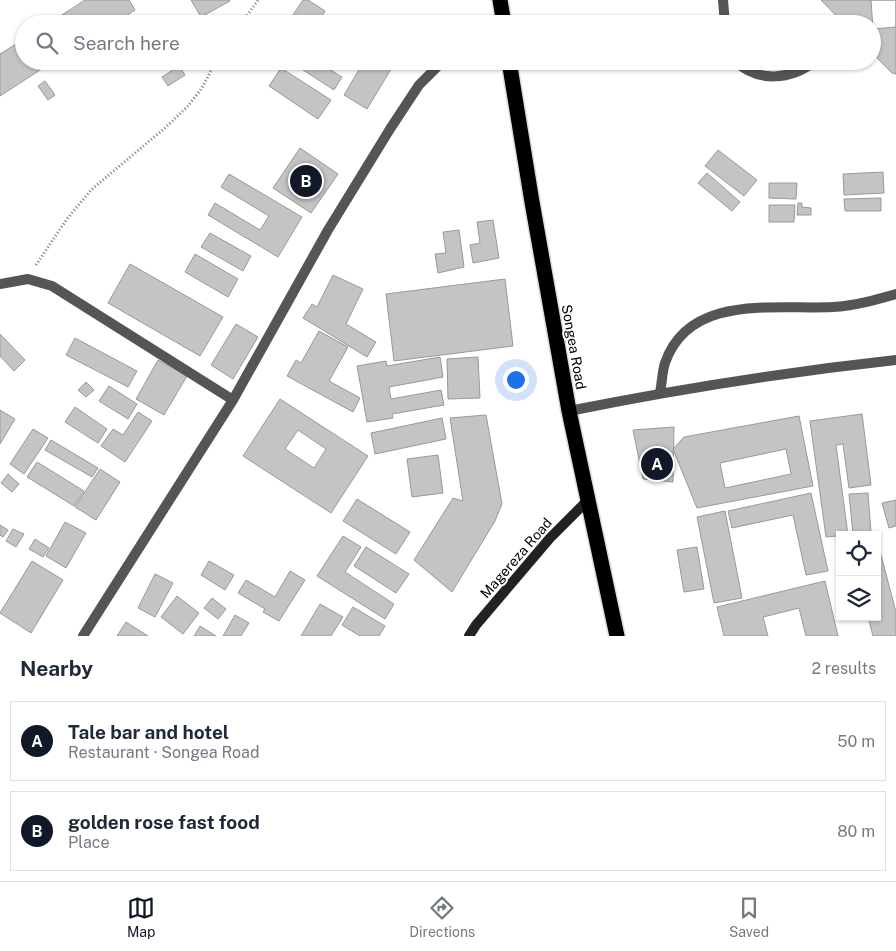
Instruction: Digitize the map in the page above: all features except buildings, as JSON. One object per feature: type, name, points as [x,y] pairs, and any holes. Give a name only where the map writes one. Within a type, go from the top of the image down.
[{"type":"highway","points":[[500,0],[502,15]]},
{"type":"highway","name":"Songea Road","points":[[510,70],[569,411],[616,636]]},
{"type":"street","points":[[722,0],[724,15]]},
{"type":"street","points":[[83,636],[233,400],[328,230],[390,129],[419,85],[434,70]]},
{"type":"street","points":[[744,70],[763,76],[784,76],[804,70]]},
{"type":"street","points":[[0,284],[28,279],[52,286],[233,400]]},
{"type":"street","points":[[660,393],[665,363],[676,341],[689,328],[718,313],[757,307],[834,307],[866,302],[896,294]]},
{"type":"street","points":[[569,411],[660,393],[809,370],[896,360]]},
{"type":"street","name":"Magereza Road","points":[[469,636],[476,624],[550,538],[587,501]]},
{"type":"path","points":[[247,15],[258,0]]},
{"type":"path","points":[[28,279],[67,219],[91,190],[165,128],[188,106],[202,88],[211,70]]},
{"type":"place","name":"golden rose fast food","points":[[306,181]]},
{"type":"place","name":"Tale bar and hotel","points":[[657,464]]}]
